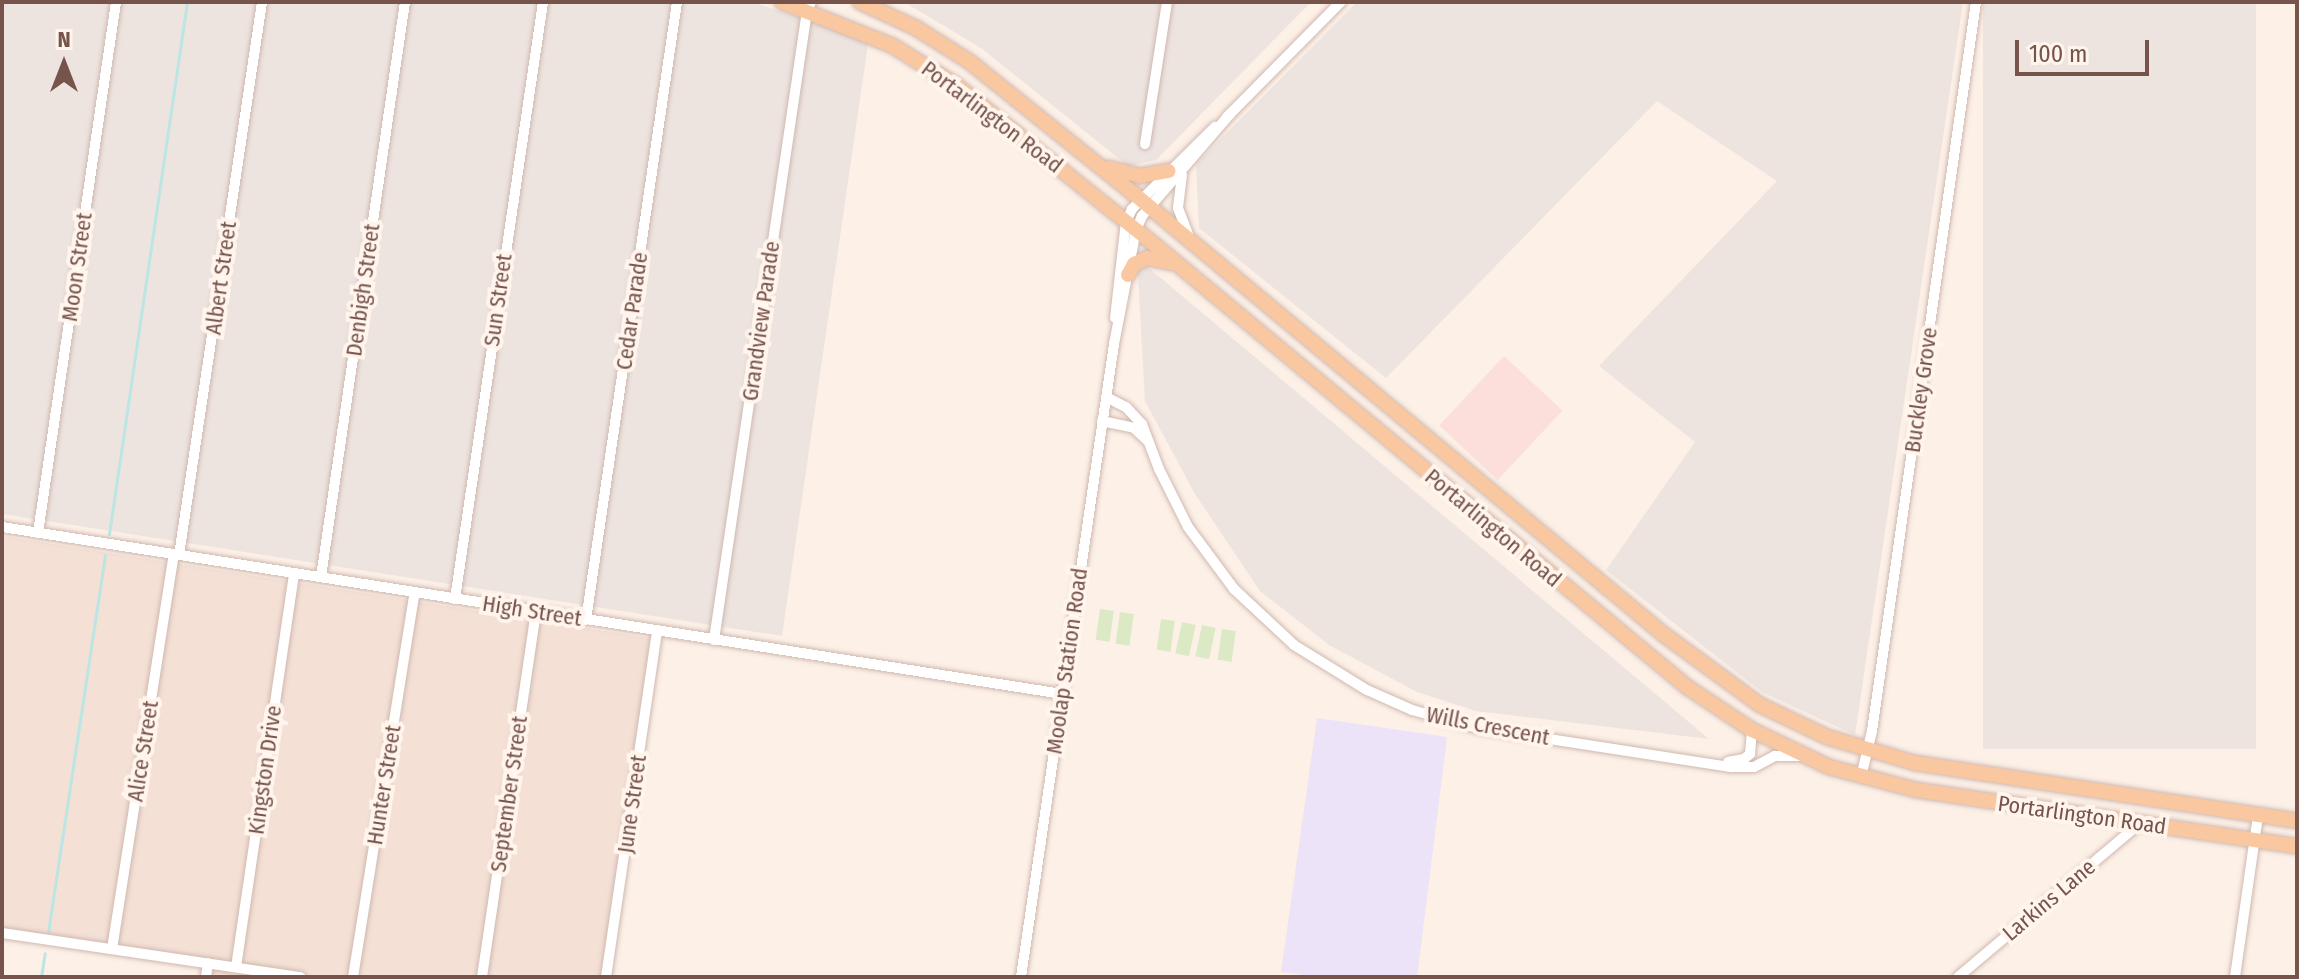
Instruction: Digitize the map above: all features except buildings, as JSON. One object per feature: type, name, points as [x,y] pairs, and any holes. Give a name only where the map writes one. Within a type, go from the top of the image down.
[{"type":"main road","name":"Portarlington Road","points":[[782,2],[809,6],[893,46],[947,79],[1131,226],[1675,677],[1752,730],[1801,756],[1861,777],[1916,790],[2297,846]]},
{"type":"main road","name":"Portarlington Road","points":[[860,2],[916,28],[970,62],[1712,672],[1798,724],[1868,751],[2043,785],[2297,821]]},
{"type":"main road","points":[[1094,161],[1125,174],[1154,175],[1176,170]]},
{"type":"main road","points":[[1128,275],[1134,264],[1147,258],[1177,265]]},
{"type":"street","name":"Moon Street","points":[[38,533],[116,2]]},
{"type":"street","name":"Albert Street","points":[[177,554],[262,2]]},
{"type":"street","name":"Denbigh Street","points":[[321,577],[405,2]]},
{"type":"street","name":"Sun Street","points":[[455,599],[543,2]]},
{"type":"street","name":"Cedar Parade","points":[[586,620],[677,2]]},
{"type":"street","points":[[1145,144],[1167,2]]},
{"type":"street","points":[[1131,226],[1145,203],[1341,2]]},
{"type":"street","name":"Buckley Grove","points":[[1861,777],[1868,751],[1976,2]]},
{"type":"street","name":"Grandview Parade","points":[[714,640],[809,6]]},
{"type":"street","points":[[1176,170],[1178,208],[1192,242]]},
{"type":"street","name":"Moolap Station Road","points":[[1114,344],[1128,275],[1131,226]]},
{"type":"street","name":"Moolap Station Road","points":[[1021,977],[1131,226]]},
{"type":"street","name":"Wills Crescent","points":[[1106,397],[1126,407],[1138,418],[1188,527],[1234,589],[1294,645],[1342,677],[1412,710],[1478,728],[1744,768],[1775,756],[1801,756]]},
{"type":"street","points":[[1102,421],[1134,428],[1148,442]]},
{"type":"street","name":"High Street","points":[[2,527],[1062,694]]},
{"type":"street","name":"Alice Street","points":[[112,949],[177,554]]},
{"type":"street","name":"Kingston Drive","points":[[236,967],[294,573]]},
{"type":"street","name":"Hunter Street","points":[[353,977],[415,592]]},
{"type":"street","name":"September Street","points":[[482,977],[536,612]]},
{"type":"street","name":"June Street","points":[[606,977],[657,631]]},
{"type":"street","name":"Wills Crescent","points":[[1710,762],[1744,759],[1752,746],[1752,730]]},
{"type":"street","points":[[2235,977],[2258,815]]},
{"type":"street","name":"Larkins Lane","points":[[1958,977],[2139,824]]},
{"type":"street","points":[[2,933],[301,977]]},
{"type":"street","points":[[206,977],[208,963]]},
{"type":"shaded area","points":[[2,2],[752,2],[856,36],[868,44],[782,636],[2,514]]},
{"type":"shaded area","points":[[904,2],[1311,2],[1156,160],[1128,166],[981,48]]},
{"type":"shaded area","points":[[1357,2],[1963,2],[1855,735],[1762,692],[1606,570],[1695,442],[1599,366],[1777,181],[1657,101],[1386,378],[1199,228],[1196,164]]},
{"type":"shaded area","points":[[1983,2],[2256,2],[2256,749],[1983,749]]},
{"type":"shaded area","points":[[1137,258],[1709,739],[1476,711],[1417,692],[1329,645],[1260,591],[1195,494],[1145,401]]},
{"type":"shaded area","points":[[1504,356],[1563,411],[1498,480],[1439,425]]},
{"type":"shaded area","points":[[2,536],[656,639],[606,977],[206,977],[208,964],[2,933]]},
{"type":"shaded area","points":[[1317,718],[1447,737],[1417,977],[1319,977],[1281,972]]},
{"type":"green space","points":[[1100,609],[1114,611],[1110,642],[1096,640]]},
{"type":"green space","points":[[1120,612],[1134,614],[1129,646],[1116,644]]},
{"type":"green space","points":[[1161,619],[1175,621],[1171,652],[1157,650]]},
{"type":"green space","points":[[1182,622],[1196,625],[1189,656],[1175,653]]},
{"type":"green space","points":[[1202,625],[1216,628],[1209,659],[1195,656]]},
{"type":"green space","points":[[1222,629],[1236,631],[1232,662],[1218,660]]},
{"type":"waterway","points":[[109,534],[187,2]]},
{"type":"waterway","points":[[48,932],[105,555]]},
{"type":"waterway","points":[[41,977],[45,953]]}]
